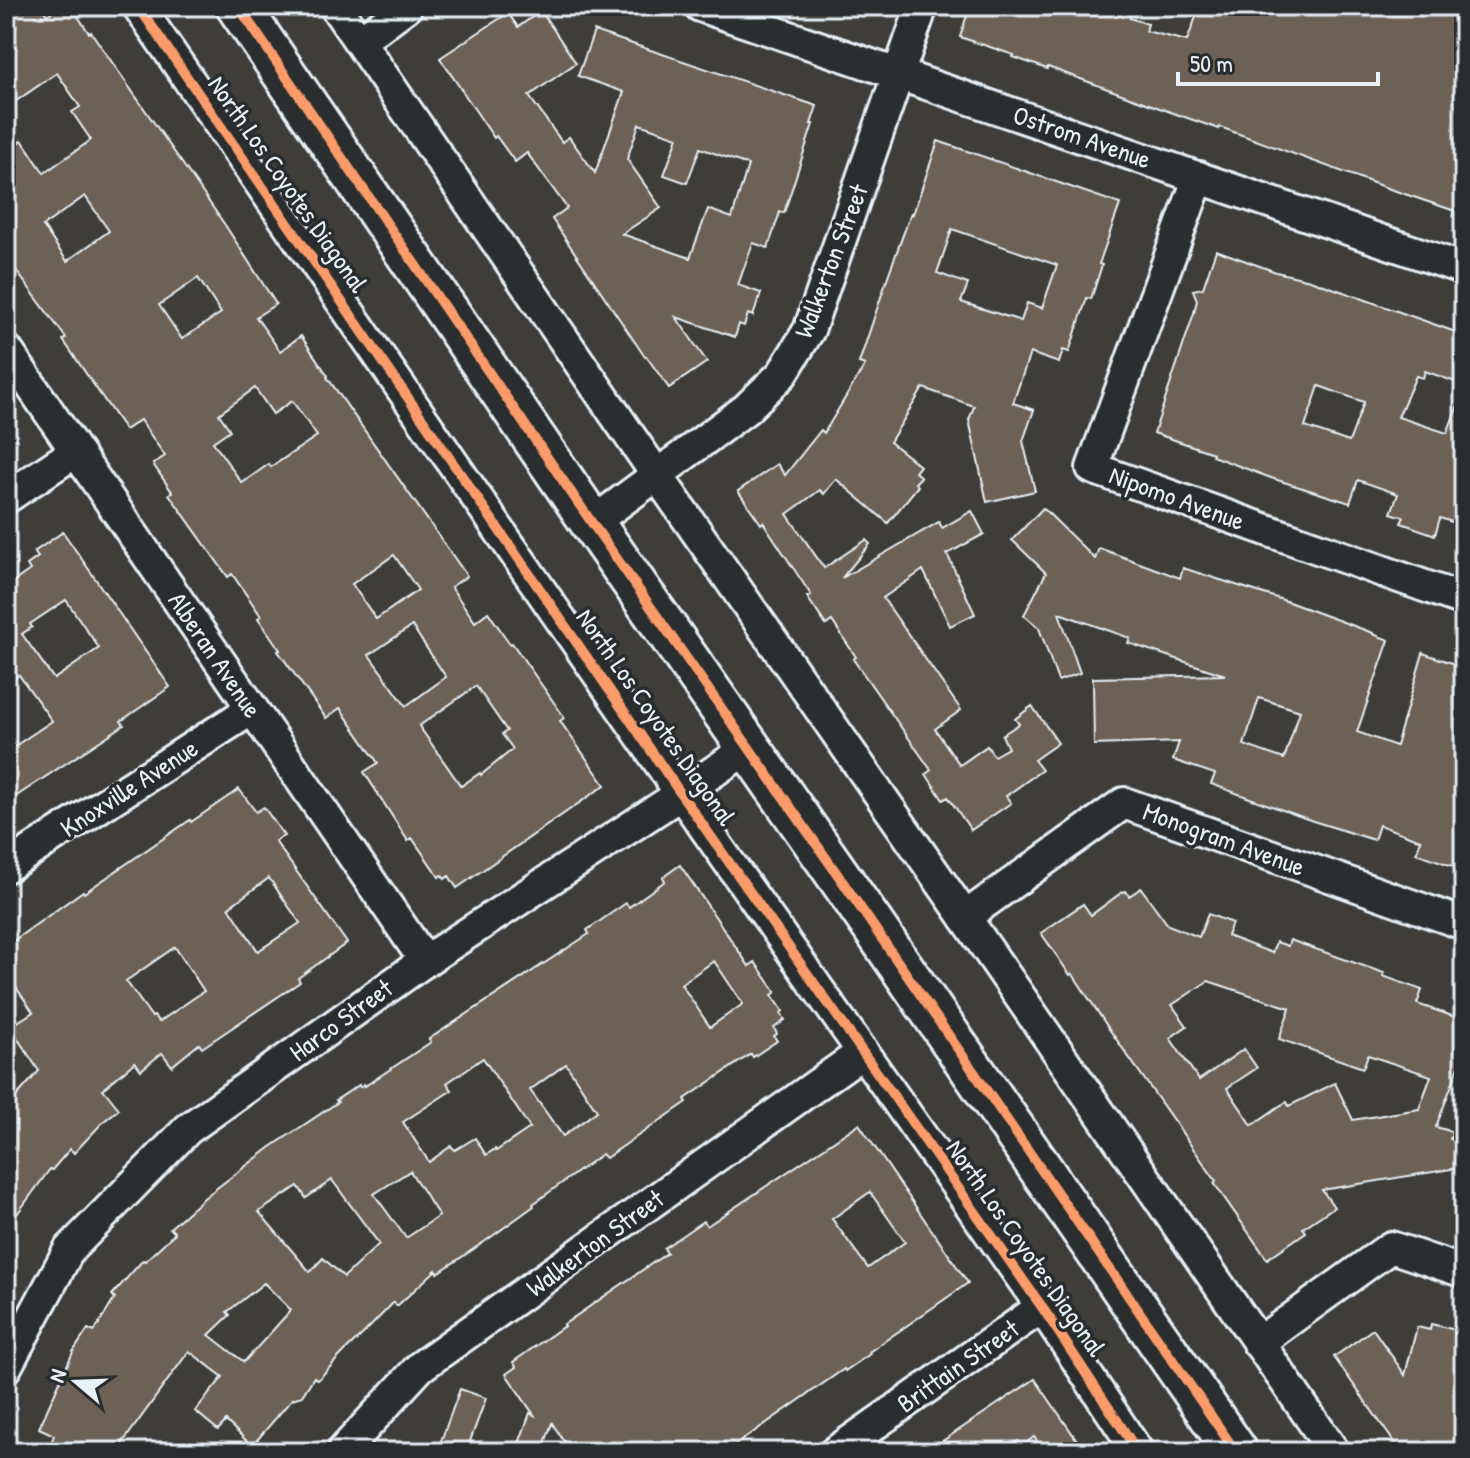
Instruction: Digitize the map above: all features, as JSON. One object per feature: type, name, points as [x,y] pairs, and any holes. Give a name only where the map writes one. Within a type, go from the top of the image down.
[{"type":"main road","points":[[238,6],[1236,1452]]},
{"type":"street","name":"North Los Coyotes Diagonal","points":[[138,6],[681,794],[1042,1307],[1138,1452]]},
{"type":"street","points":[[335,6],[1334,1452]]},
{"type":"street","points":[[360,41],[407,6]]},
{"type":"street","name":"Ostrom Avenue","points":[[700,6],[1464,269]]},
{"type":"street","name":"Walkerton Street","points":[[592,523],[746,409],[782,374],[809,330],[922,6]]},
{"type":"street","name":"Nipomo Avenue","points":[[1199,177],[1092,468],[1464,600]]},
{"type":"street","name":"Alberan Avenue","points":[[6,349],[425,961]]},
{"type":"street","points":[[6,498],[75,452]]},
{"type":"street","name":"Knoxville Avenue","points":[[6,867],[252,709]]},
{"type":"street","name":"Harco Street","points":[[6,1367],[69,1250],[188,1129],[425,961],[748,748]]},
{"type":"street","name":"Monogram Avenue","points":[[965,917],[1124,803],[1464,924]]},
{"type":"street","name":"Walkerton Street","points":[[342,1452],[420,1367],[863,1052]]},
{"type":"street","points":[[1258,1343],[1391,1247],[1464,1272]]},
{"type":"street","name":"Brittain Street","points":[[835,1452],[1042,1307]]},
{"type":"building","points":[[6,6],[41,6],[47,15],[60,6],[71,6],[225,225],[276,304],[256,317],[280,351],[301,336],[467,576],[451,587],[475,622],[488,612],[562,714],[564,718],[560,721],[605,785],[457,888],[449,876],[445,879],[442,875],[439,877],[412,838],[408,841],[364,772],[378,763],[340,708],[326,718],[278,651],[258,618],[261,616],[232,574],[228,577],[169,494],[172,492],[153,464],[165,456],[140,420],[125,430],[63,340],[66,338],[6,257],[6,151],[22,140],[44,173],[91,140],[72,112],[80,107],[57,73],[16,101],[6,86]],"holes":[[[85,196],[109,231],[67,261],[43,226]],[[198,278],[221,313],[182,339],[159,305]],[[255,388],[273,414],[292,401],[317,436],[242,483],[213,442],[230,430],[219,414]],[[394,555],[418,590],[376,619],[352,584]],[[412,626],[446,677],[406,706],[369,655]],[[476,686],[507,731],[502,734],[513,749],[481,775],[461,786],[419,726]]]},
{"type":"building","points":[[970,6],[1111,6],[1131,13],[1130,18],[1148,24],[1146,31],[1187,41],[1200,6],[1464,6],[1464,214],[960,37]]},
{"type":"building","points":[[541,11],[576,63],[529,96],[562,142],[569,137],[595,173],[624,92],[578,76],[594,31],[817,106],[784,213],[780,212],[768,248],[753,243],[738,285],[761,293],[753,316],[748,314],[744,326],[739,324],[735,337],[676,317],[707,362],[669,388],[552,219],[567,208],[527,153],[515,162],[496,136],[494,138],[440,58],[508,13],[518,27]],"holes":[[[639,124],[678,137],[664,175],[687,183],[700,148],[748,165],[732,218],[708,209],[690,258],[622,234],[661,208],[627,159]]]},
{"type":"building","points":[[938,141],[1120,204],[1099,264],[1102,265],[1091,299],[1087,298],[1069,352],[1063,350],[1059,363],[1030,353],[1013,403],[1034,410],[1023,441],[1035,491],[987,502],[969,420],[974,406],[923,388],[890,442],[920,466],[915,472],[921,477],[915,483],[918,486],[888,523],[836,479],[824,494],[820,490],[787,514],[824,568],[866,540],[870,544],[842,578],[939,522],[942,528],[972,511],[984,534],[947,554],[975,614],[950,626],[923,570],[883,598],[961,710],[935,729],[960,765],[987,746],[994,756],[1008,748],[1002,735],[1019,724],[1015,719],[1032,706],[1058,743],[1034,760],[1042,770],[1006,796],[1011,803],[971,830],[948,797],[943,800],[926,774],[931,770],[853,659],[856,657],[832,621],[826,625],[807,597],[811,595],[763,522],[761,524],[738,491],[777,464],[785,475],[821,430],[824,433],[865,365],[859,363]],"holes":[[[952,229],[1057,265],[1042,308],[1027,303],[1021,321],[961,302],[968,284],[937,273]]]},
{"type":"building","points":[[1216,250],[1464,335],[1464,385],[1425,371],[1423,378],[1416,376],[1398,417],[1447,433],[1464,395],[1464,526],[1440,518],[1435,535],[1401,523],[1404,517],[1391,513],[1398,494],[1358,480],[1350,503],[1271,478],[1212,456],[1213,453],[1154,433],[1194,313],[1197,300],[1193,290],[1203,288]],"holes":[[[1319,386],[1364,402],[1349,442],[1305,427]]]},
{"type":"building","points":[[1043,508],[1095,559],[1099,548],[1180,578],[1183,568],[1283,600],[1389,640],[1357,732],[1396,746],[1423,653],[1464,667],[1464,870],[1416,853],[1421,840],[1379,825],[1374,840],[1211,784],[1215,774],[1173,760],[1179,742],[1094,745],[1093,678],[1225,675],[1128,643],[1130,638],[1059,613],[1080,673],[1058,681],[1039,628],[1024,615],[1046,573],[1012,540]],"holes":[[[1259,698],[1300,711],[1284,759],[1244,745]]]},
{"type":"building","points":[[63,532],[170,687],[121,721],[124,725],[6,803],[6,752],[52,721],[19,675],[6,684],[6,587],[30,570],[27,565],[38,557],[34,552]],"holes":[[[66,600],[99,648],[54,679],[22,634],[32,627],[30,624]]]},
{"type":"building","points":[[239,789],[256,812],[264,807],[284,836],[275,841],[347,943],[298,978],[300,982],[202,1048],[199,1044],[172,1066],[162,1053],[141,1070],[135,1062],[103,1089],[119,1109],[74,1153],[70,1149],[50,1169],[6,1229],[6,1108],[39,1071],[10,1027],[33,1012],[6,973],[6,946],[83,891]],"holes":[[[269,878],[300,923],[258,951],[229,907]],[[175,947],[204,991],[159,1022],[126,981]]]},
{"type":"building","points":[[680,865],[749,966],[755,962],[776,992],[772,995],[785,1020],[774,1028],[777,1041],[753,1057],[751,1054],[685,1099],[687,1102],[606,1158],[602,1154],[487,1240],[438,1273],[436,1270],[397,1306],[394,1302],[318,1380],[314,1377],[302,1396],[292,1399],[252,1446],[226,1421],[218,1430],[195,1411],[223,1377],[189,1351],[116,1452],[48,1452],[54,1435],[39,1428],[73,1352],[88,1329],[94,1332],[115,1298],[112,1295],[143,1260],[175,1233],[170,1228],[205,1197],[338,1102],[336,1100],[359,1085],[365,1086],[431,1042],[429,1039],[589,934],[587,930],[626,903],[629,907],[665,881],[663,877]],"holes":[[[714,961],[743,1004],[710,1027],[681,984]],[[483,1058],[530,1128],[486,1155],[475,1138],[455,1150],[451,1146],[429,1162],[403,1122],[452,1090],[447,1083]],[[566,1064],[597,1111],[563,1136],[530,1090]],[[410,1171],[439,1216],[406,1238],[374,1194]],[[332,1180],[379,1244],[344,1277],[323,1258],[310,1272],[259,1212],[298,1186],[306,1198]],[[264,1283],[291,1310],[244,1362],[209,1335],[230,1315],[227,1312]]]},
{"type":"building","points":[[1141,888],[1168,925],[1199,937],[1208,914],[1232,923],[1227,936],[1272,953],[1276,942],[1288,946],[1290,940],[1384,973],[1383,976],[1422,990],[1417,1004],[1464,1020],[1464,1068],[1459,1066],[1436,1127],[1453,1132],[1450,1139],[1464,1144],[1464,1167],[1322,1190],[1334,1207],[1303,1228],[1306,1232],[1267,1259],[1072,973],[1070,975],[1041,933],[1083,904],[1091,915],[1121,893],[1126,891],[1129,896]],"holes":[[[1208,981],[1290,1008],[1279,1039],[1363,1068],[1368,1055],[1431,1076],[1419,1109],[1353,1120],[1335,1083],[1289,1106],[1287,1102],[1281,1105],[1252,1125],[1227,1088],[1257,1068],[1244,1049],[1199,1080],[1170,1038],[1187,1026],[1172,1005]]]},
{"type":"building","points":[[859,1124],[968,1283],[725,1452],[571,1452],[552,1423],[542,1452],[516,1452],[530,1413],[534,1415],[506,1374],[516,1367],[513,1362],[667,1253],[664,1248],[703,1221],[707,1226]],"holes":[[[870,1192],[905,1242],[868,1268],[832,1219]]]},
{"type":"building","points":[[1431,1324],[1464,1332],[1453,1385],[1464,1388],[1464,1452],[1401,1452],[1334,1357],[1373,1329],[1405,1375],[1417,1327],[1430,1330]]},
{"type":"building","points":[[1035,1379],[1085,1452],[1045,1452],[1034,1437],[1022,1446],[1018,1441],[1002,1452],[926,1452]]},
{"type":"building","points":[[460,1389],[486,1398],[466,1452],[437,1452]]},
{"type":"cycle path","points":[[138,6],[681,794],[1042,1307],[1138,1452]]},
{"type":"cycle path","points":[[238,6],[1236,1452]]}]
